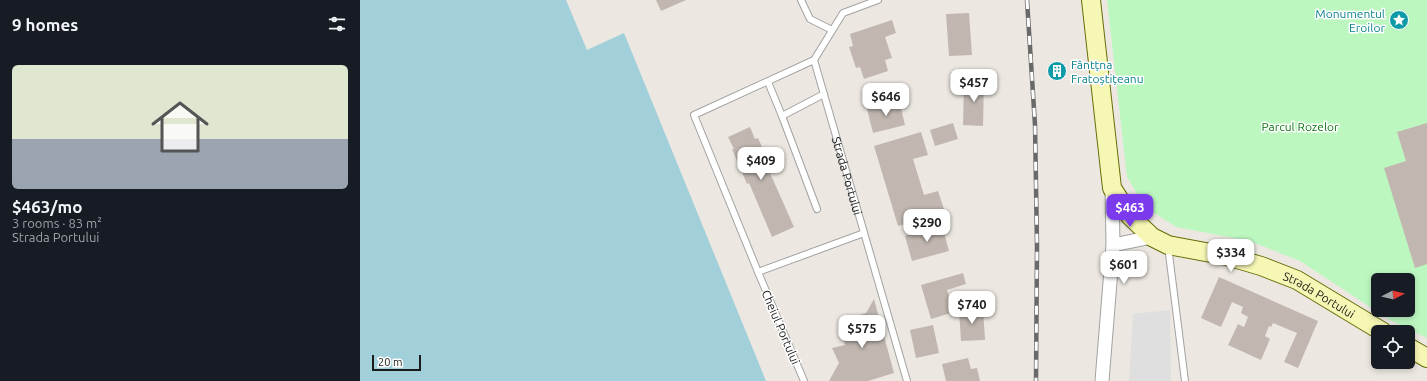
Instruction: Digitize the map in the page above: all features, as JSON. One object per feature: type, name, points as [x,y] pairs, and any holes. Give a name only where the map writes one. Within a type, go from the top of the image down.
[{"type":"street","points":[[1091,0],[1112,188],[1113,245],[1111,290],[1102,381]]},
{"type":"street","name":"Strada Portului","points":[[1112,188],[1130,216],[1152,236],[1168,245],[1227,256],[1261,266],[1297,280],[1371,325]]},
{"type":"street","points":[[1113,245],[1152,236]]},
{"type":"street","points":[[1415,351],[1427,358]]},
{"type":"lane","points":[[801,0],[810,19],[832,30]]},
{"type":"lane","points":[[817,209],[768,82],[814,60],[843,13],[878,0]]},
{"type":"lane","name":"Strada Portului","points":[[814,60],[905,381]]},
{"type":"lane","name":"Cheiul Portului","points":[[768,82],[694,115],[804,381]]},
{"type":"lane","points":[[782,116],[824,94]]},
{"type":"lane","points":[[758,272],[864,233]]},
{"type":"lane","points":[[1168,245],[1185,381]]},
{"type":"green space","name":"Parcul Rozelor","points":[[1107,0],[1427,0],[1427,338],[1415,332],[1415,325],[1400,325],[1385,317],[1415,317],[1415,273],[1371,273],[1371,308],[1300,261],[1250,241],[1176,227],[1145,207],[1127,177]]},
{"type":"shaded area","points":[[1170,310],[1171,381],[1129,381],[1133,314]]},
{"type":"water","points":[[360,0],[566,0],[587,50],[624,33],[766,381],[360,381]]},
{"type":"building","points":[[656,0],[686,0],[661,11]]},
{"type":"building","points":[[969,13],[972,55],[949,56],[946,14]]},
{"type":"building","points":[[892,20],[896,33],[885,37],[892,58],[885,60],[888,71],[864,79],[860,67],[856,68],[849,47],[853,46],[850,34]]},
{"type":"building","name":"Fântțna Fratoștițeanu","points":[[1057,67],[1060,68],[1060,74],[1057,75],[1054,74],[1053,71],[1054,68]]},
{"type":"building","points":[[964,80],[984,80],[983,126],[963,125]]},
{"type":"building","points":[[899,100],[905,125],[873,133],[867,109]]},
{"type":"building","points":[[953,123],[958,139],[935,146],[930,130]]},
{"type":"building","points":[[1427,123],[1427,264],[1415,268],[1384,168],[1406,161],[1397,132]]},
{"type":"building","points":[[750,127],[755,139],[758,138],[773,172],[770,173],[794,227],[772,237],[749,183],[747,184],[728,137]]},
{"type":"building","points":[[921,132],[928,155],[913,159],[924,195],[938,191],[945,212],[898,226],[874,146]]},
{"type":"building","points":[[942,225],[949,251],[912,261],[905,236]]},
{"type":"building","points":[[963,273],[966,284],[947,290],[954,312],[931,319],[921,285]]},
{"type":"building","points":[[1219,277],[1318,321],[1298,368],[1284,362],[1297,333],[1273,323],[1271,327],[1269,326],[1265,336],[1270,339],[1261,360],[1228,345],[1238,324],[1244,327],[1248,317],[1241,313],[1243,307],[1232,302],[1221,327],[1201,318]]},
{"type":"building","points":[[874,299],[894,373],[868,381],[829,381],[839,363],[832,348],[845,345],[838,321],[866,313]]},
{"type":"building","points":[[983,309],[985,340],[961,341],[959,310]]},
{"type":"building","points":[[933,325],[939,353],[916,358],[910,330]]},
{"type":"building","points":[[968,358],[971,369],[977,368],[980,381],[946,381],[942,364]]},
{"type":"railway","points":[[1027,0],[1035,125],[1037,246],[1036,381]]},
{"type":"place","name":"Monumentul Eroilor","points":[[1399,20]]},
{"type":"place","name":"Fântțna Fratoștițeanu","points":[[1057,71]]}]
